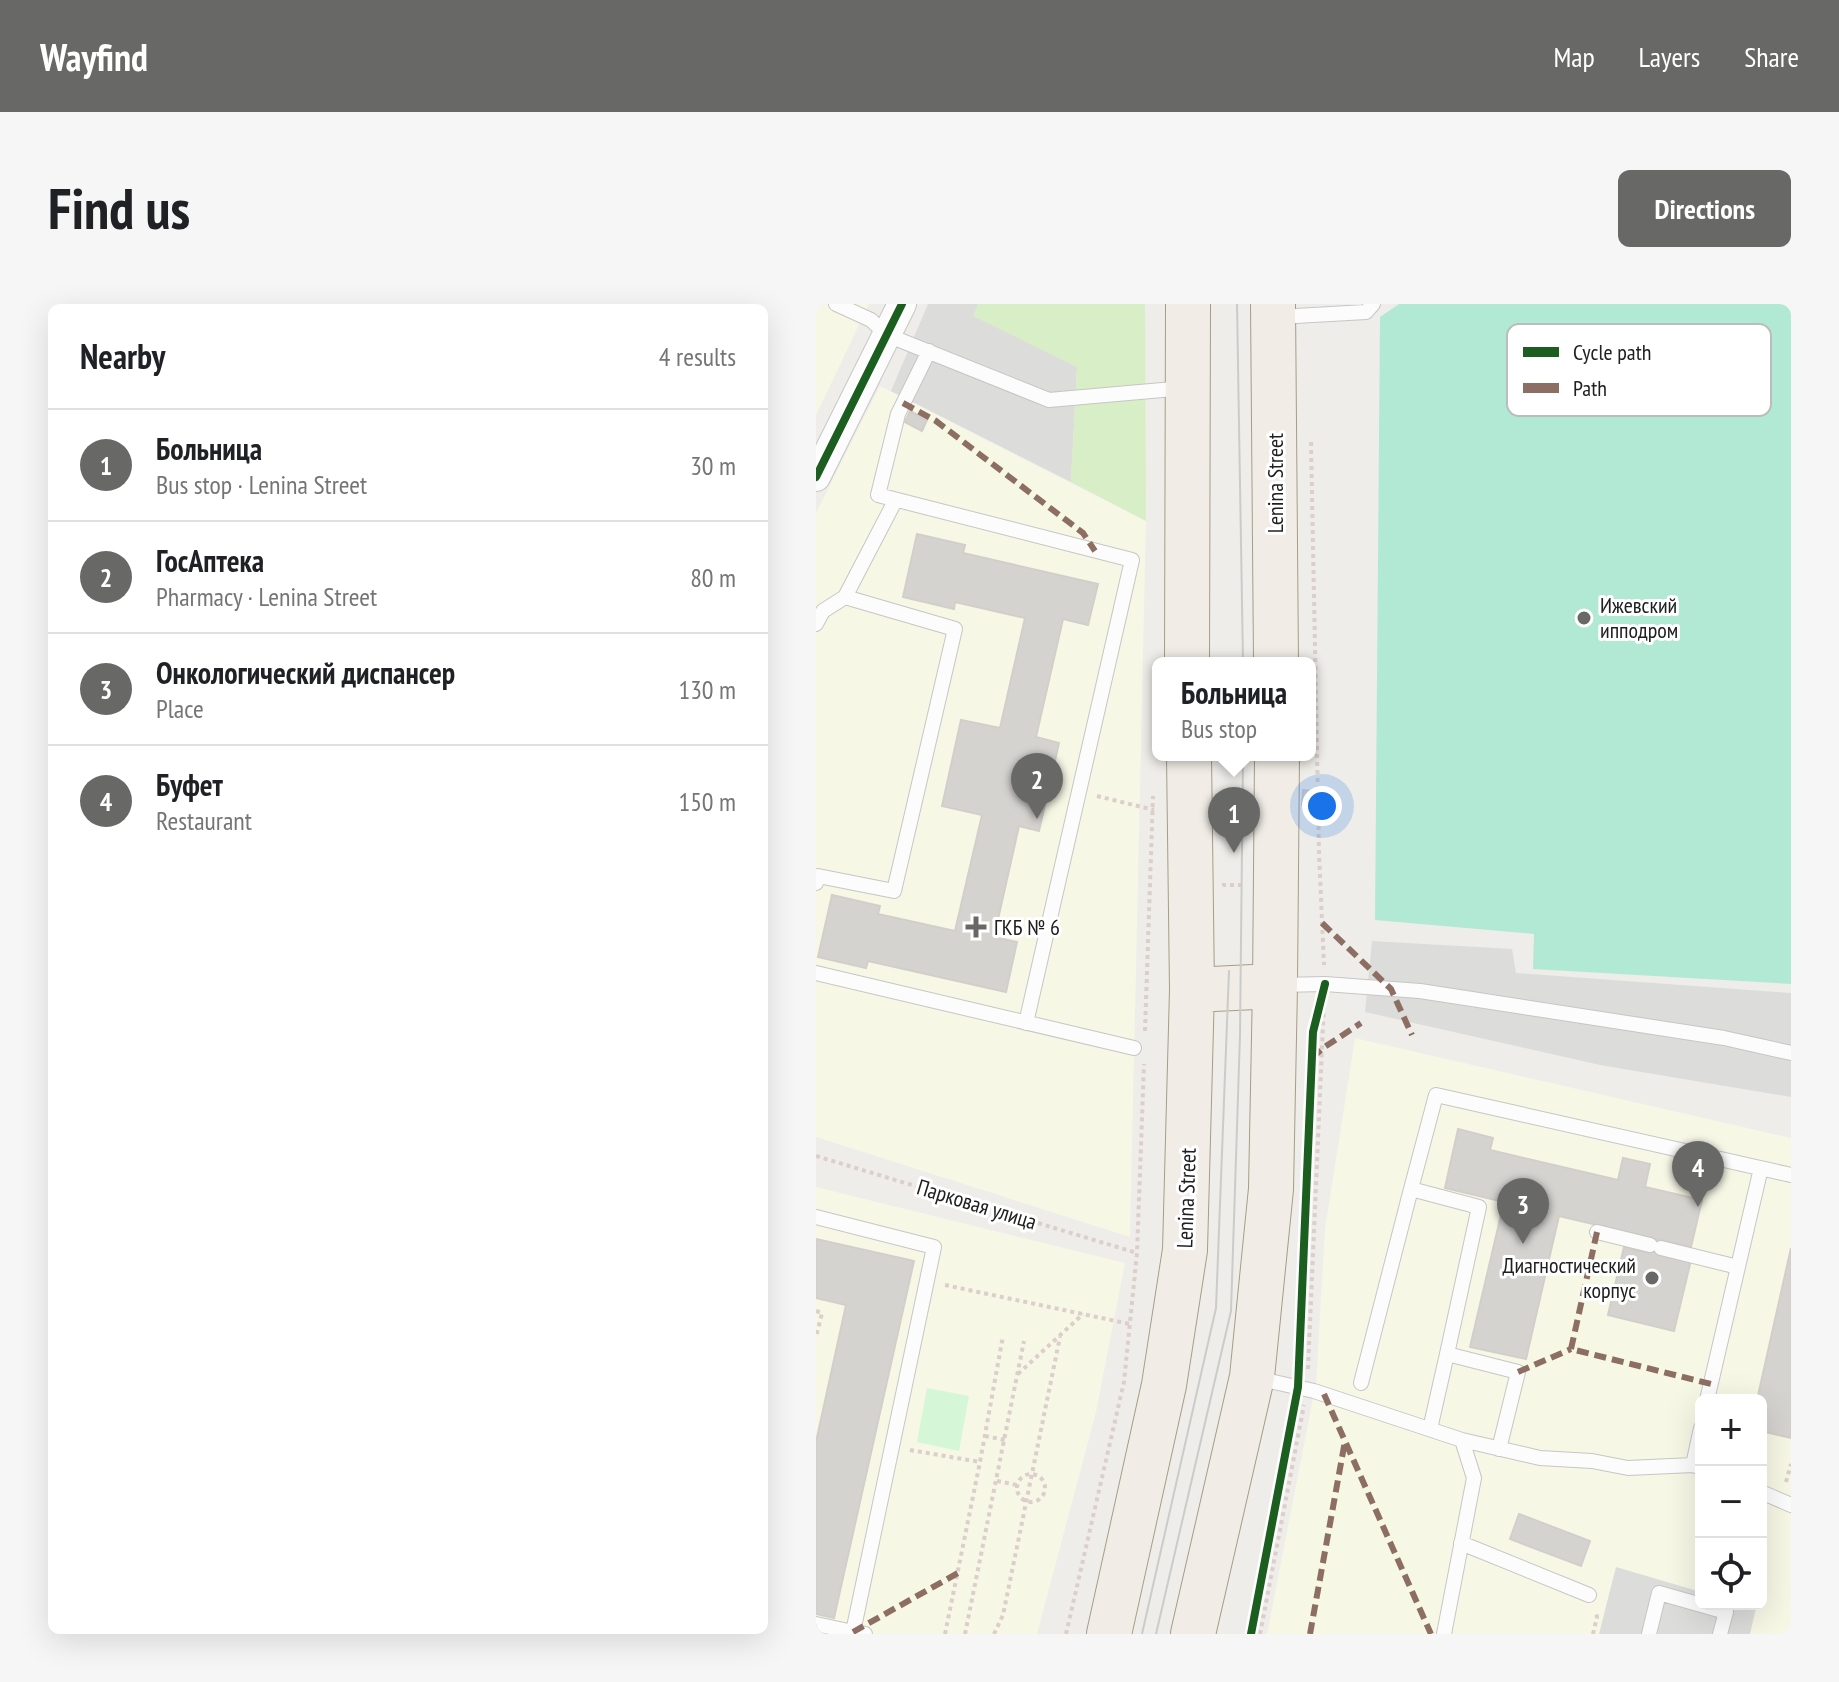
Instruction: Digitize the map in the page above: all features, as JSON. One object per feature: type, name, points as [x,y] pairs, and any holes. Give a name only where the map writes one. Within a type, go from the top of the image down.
[{"type":"main road","points":[[1172,657],[1187,388],[1188,304]]},
{"type":"main road","name":"Lenina Street","points":[[1273,311],[1276,657]]},
{"type":"main road","name":"Lenina Street","points":[[1109,1634],[1164,1385],[1185,1250],[1192,990],[1189,761]]},
{"type":"main road","points":[[1193,1634],[1252,1377],[1271,1189],[1277,761]]},
{"type":"main road","points":[[1192,990],[1275,986]]},
{"type":"street","points":[[816,477],[902,304]]},
{"type":"lane","points":[[836,304],[871,320],[887,335],[1049,400],[1187,388]]},
{"type":"lane","points":[[1273,311],[1366,312],[1373,304]]},
{"type":"lane","points":[[929,351],[898,414],[878,495],[1132,560],[1026,1023]]},
{"type":"lane","points":[[816,624],[823,611],[845,597],[895,501]]},
{"type":"lane","points":[[816,883],[818,876],[894,891],[955,629],[845,597]]},
{"type":"lane","points":[[816,973],[1134,1048]]},
{"type":"lane","points":[[1275,986],[1325,984],[1420,991],[1724,1038],[1791,1053]]},
{"type":"lane","points":[[1361,1383],[1436,1095],[1791,1175]]},
{"type":"lane","points":[[1708,1394],[1761,1168]]},
{"type":"lane","points":[[1411,1189],[1479,1207],[1430,1429]]},
{"type":"lane","points":[[816,1217],[934,1247],[892,1447],[859,1633],[816,1624]]},
{"type":"lane","points":[[1597,1232],[1738,1267]]},
{"type":"lane","points":[[1447,1354],[1518,1372],[1499,1449]]},
{"type":"lane","points":[[1252,1377],[1302,1388],[1462,1440],[1540,1458],[1592,1461],[1628,1468],[1695,1466]]},
{"type":"lane","points":[[1444,1634],[1474,1478],[1462,1440]]},
{"type":"lane","points":[[1767,1495],[1791,1505]]},
{"type":"lane","points":[[1461,1543],[1589,1595]]},
{"type":"lane","points":[[1649,1634],[1659,1593],[1726,1612],[1720,1634]]},
{"type":"path","points":[[1311,442],[1315,657]]},
{"type":"path","points":[[1260,1634],[1302,1388],[1313,1032],[1325,984],[1316,699]]},
{"type":"path","points":[[1049,786],[1153,810]]},
{"type":"path","points":[[1145,1031],[1153,794]]},
{"type":"path","points":[[1224,885],[1249,885]]},
{"type":"path","points":[[1066,1634],[1124,1382],[1137,1253],[1144,1063]]},
{"type":"path","points":[[927,1281],[1130,1324]]},
{"type":"path","points":[[816,1311],[822,1313],[816,1337]]},
{"type":"path","points":[[1018,1374],[1083,1314]]},
{"type":"path","points":[[945,1634],[1003,1336]]},
{"type":"path","points":[[994,1634],[1003,1615],[1060,1337]]},
{"type":"path","points":[[965,1634],[1024,1341]]},
{"type":"path","points":[[1251,1634],[1302,1388]]},
{"type":"path","points":[[985,1436],[1005,1440]]},
{"type":"path","points":[[892,1447],[980,1462]]},
{"type":"path","points":[[1031,1474],[1043,1481],[1045,1494],[1035,1502],[1026,1502],[1018,1495],[1017,1485],[1022,1477],[1031,1474]]},
{"type":"path","points":[[997,1481],[1017,1485]]},
{"type":"shaded area","points":[[816,304],[869,304],[816,415]]},
{"type":"shaded area","points":[[928,304],[978,304],[974,316],[1077,367],[1071,482],[891,391]]},
{"type":"shaded area","name":"ГКБ № 6","points":[[880,386],[1146,521],[1130,1237],[816,1137],[816,513]]},
{"type":"shaded area","points":[[1372,941],[1512,949],[1516,973],[1791,993],[1791,1097],[1600,1065],[1365,1012]]},
{"type":"shaded area","points":[[1355,1038],[1791,1138],[1791,1634],[1267,1634],[1316,1383],[1325,1229]]},
{"type":"shaded area","points":[[816,1187],[1125,1263],[1096,1412],[1037,1634],[816,1634]]},
{"type":"shaded area","points":[[1616,1567],[1695,1590],[1695,1610],[1756,1610],[1750,1634],[1599,1634]]},
{"type":"green space","points":[[978,304],[1145,304],[1146,521],[1071,482],[1077,367],[973,316]]},
{"type":"green space","name":"Ижевский ипподром","points":[[1399,304],[1791,304],[1791,984],[1533,969],[1534,934],[1375,920],[1380,317]]},
{"type":"green space","points":[[927,1388],[969,1396],[959,1451],[917,1442]]},
{"type":"building","points":[[910,411],[927,420],[922,431],[905,422]]},
{"type":"building","points":[[917,534],[965,545],[963,553],[1098,584],[1088,625],[1063,619],[1036,737],[1059,743],[1039,831],[1019,826],[994,937],[1017,942],[1006,992],[868,961],[866,968],[818,957],[832,895],[880,906],[878,914],[955,931],[982,815],[942,806],[961,720],[1000,728],[1025,618],[955,602],[954,609],[903,597]]},
{"type":"building","points":[[1303,790],[1316,791],[1315,805],[1302,805]]},
{"type":"building","points":[[1458,1129],[1493,1138],[1490,1150],[1618,1180],[1623,1158],[1650,1164],[1645,1187],[1702,1200],[1691,1247],[1559,1216],[1526,1359],[1470,1347],[1504,1202],[1445,1188]]},
{"type":"building","name":"Диагностический корпус","points":[[1651,1238],[1663,1240],[1660,1252],[1691,1260],[1674,1331],[1608,1315],[1624,1247],[1648,1253]]},
{"type":"building","points":[[816,1239],[914,1261],[834,1618],[816,1614],[816,1442],[846,1305],[816,1298]]},
{"type":"building","points":[[1791,1248],[1791,1438],[1767,1432],[1767,1394],[1758,1394]]},
{"type":"building","points":[[1519,1514],[1590,1541],[1581,1566],[1510,1539]]},
{"type":"tram line","points":[[1237,304],[1243,657]]},
{"type":"tram line","points":[[1156,1634],[1231,1311],[1240,1035],[1243,761]]},
{"type":"tram line","points":[[1142,1634],[1216,1308],[1229,971]]},
{"type":"marked path","points":[[903,403],[936,421],[1083,533],[1095,551]]},
{"type":"marked path","points":[[1322,923],[1391,989],[1412,1035]]},
{"type":"marked path","points":[[1312,1058],[1361,1023]]},
{"type":"marked path","points":[[1597,1232],[1571,1349],[1711,1384]]},
{"type":"marked path","points":[[1518,1372],[1571,1349]]},
{"type":"marked path","points":[[1324,1394],[1431,1634]]},
{"type":"marked path","points":[[1310,1634],[1345,1441]]},
{"type":"marked path","points":[[853,1632],[958,1573]]},
{"type":"cycle path","points":[[816,477],[902,304]]},
{"type":"cycle path","points":[[1251,1634],[1298,1387],[1313,1032],[1325,984]]},
{"type":"place","name":"Ижевский ипподром","points":[[1584,618]]},
{"type":"place","name":"ГосАптека","points":[[1037,819]]},
{"type":"place","name":"Больница","points":[[1234,853]]},
{"type":"place","name":"ГКБ № 6","points":[[976,927]]},
{"type":"place","name":"Буфет","points":[[1698,1207]]},
{"type":"place","name":"Онкологический диспансер","points":[[1523,1244]]},
{"type":"place","name":"Диагностический корпус","points":[[1652,1278]]}]
